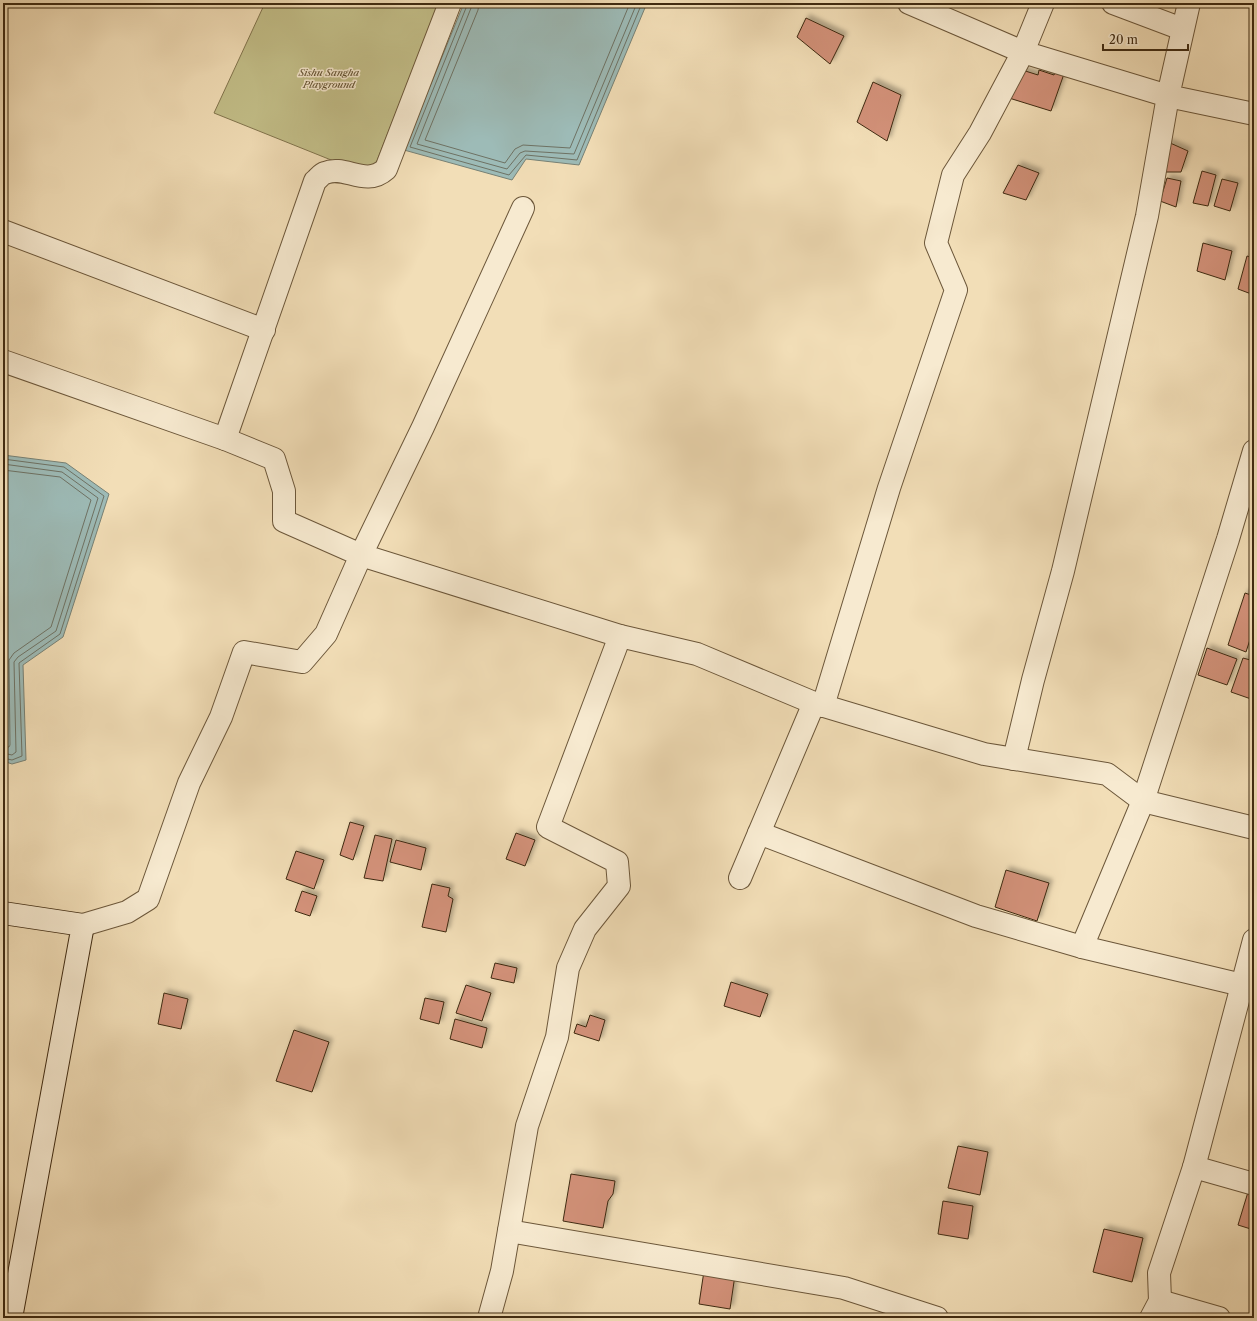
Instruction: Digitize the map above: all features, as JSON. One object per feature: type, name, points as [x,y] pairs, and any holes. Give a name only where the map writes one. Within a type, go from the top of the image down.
[{"type":"street","points":[[225,439],[315,181],[325,173],[337,172],[361,176],[373,176],[379,175],[386,169],[450,3]]},
{"type":"street","points":[[909,3],[1023,52],[1168,96],[1254,114]]},
{"type":"street","points":[[740,878],[759,833],[819,705],[889,488],[956,290],[936,243],[953,176],[980,133],[1023,52],[1043,3]]},
{"type":"street","points":[[1113,3],[1182,29]]},
{"type":"street","points":[[1014,759],[1033,680],[1063,571],[1144,232],[1168,96],[1189,3]]},
{"type":"street","points":[[3,913],[83,925],[127,912],[148,899],[189,783],[220,717],[244,652],[302,662],[326,634],[360,555],[423,427],[523,208]]},
{"type":"street","points":[[3,231],[264,330]]},
{"type":"street","points":[[3,361],[225,439],[274,459],[284,491],[284,521],[360,555],[620,636],[697,654],[819,705],[984,754],[1106,774],[1143,801],[1254,828]]},
{"type":"street","points":[[1082,947],[1143,801],[1228,539],[1254,451]]},
{"type":"street","points":[[489,1318],[502,1271],[527,1126],[557,1037],[568,968],[585,928],[619,886],[617,862],[548,827],[620,636]]},
{"type":"street","points":[[759,833],[976,916],[1082,947],[1242,985]]},
{"type":"street","points":[[11,1318],[83,925]]},
{"type":"street","points":[[1219,1318],[1155,1309],[1159,1273],[1194,1167],[1254,940]]},
{"type":"street","points":[[1194,1167],[1254,1184]]},
{"type":"street","points":[[509,1231],[844,1288],[937,1318]]},
{"type":"green space","name":"Sishu Sangha Playground","points":[[265,3],[439,3],[371,176],[214,113]]},
{"type":"water","points":[[464,3],[647,3],[579,165],[526,159],[512,180],[404,150]]},
{"type":"water","points":[[3,455],[66,463],[109,494],[63,637],[23,665],[26,760],[12,764],[3,761]]},
{"type":"building","points":[[806,18],[844,36],[830,64],[797,37]]},
{"type":"building","points":[[1057,68],[1065,71],[1051,111],[1009,98],[1019,69],[1038,75],[1039,70],[1054,75]]},
{"type":"building","points":[[873,82],[901,95],[887,141],[857,122]]},
{"type":"building","points":[[1168,142],[1188,151],[1181,172],[1160,172]]},
{"type":"building","points":[[1018,165],[1039,173],[1026,200],[1003,193]]},
{"type":"building","points":[[1202,171],[1216,175],[1208,206],[1193,203]]},
{"type":"building","points":[[1167,178],[1181,181],[1176,207],[1160,201]]},
{"type":"building","points":[[1222,179],[1238,183],[1230,211],[1214,206]]},
{"type":"building","points":[[1203,243],[1232,251],[1225,280],[1197,271]]},
{"type":"building","points":[[1247,256],[1254,258],[1254,295],[1238,289]]},
{"type":"building","points":[[1245,593],[1254,596],[1254,627],[1246,652],[1228,645]]},
{"type":"building","points":[[1207,648],[1237,659],[1227,685],[1198,675]]},
{"type":"building","points":[[1243,658],[1254,661],[1254,700],[1231,692]]},
{"type":"building","points":[[350,822],[364,826],[353,860],[340,855]]},
{"type":"building","points":[[516,833],[535,840],[525,866],[506,859]]},
{"type":"building","points":[[375,835],[392,839],[383,881],[364,878]]},
{"type":"building","points":[[396,840],[426,848],[421,870],[390,862]]},
{"type":"building","points":[[296,851],[324,860],[314,889],[286,879]]},
{"type":"building","points":[[1006,870],[1049,883],[1037,921],[995,907]]},
{"type":"building","points":[[432,884],[450,888],[448,896],[453,899],[446,932],[422,927]]},
{"type":"building","points":[[302,891],[317,896],[310,916],[295,911]]},
{"type":"building","points":[[495,963],[517,968],[514,983],[491,978]]},
{"type":"building","points":[[731,982],[768,994],[760,1017],[724,1006]]},
{"type":"building","points":[[466,985],[491,993],[482,1021],[456,1013]]},
{"type":"building","points":[[164,993],[188,999],[181,1029],[158,1024]]},
{"type":"building","points":[[425,998],[444,1002],[439,1024],[420,1019]]},
{"type":"building","points":[[590,1015],[605,1020],[599,1041],[574,1033],[577,1024],[586,1027]]},
{"type":"building","points":[[455,1019],[487,1028],[482,1048],[450,1039]]},
{"type":"building","points":[[294,1030],[329,1042],[312,1092],[276,1081]]},
{"type":"building","points":[[958,1146],[988,1152],[980,1195],[948,1188]]},
{"type":"building","points":[[571,1174],[615,1181],[613,1194],[608,1201],[603,1228],[563,1221]]},
{"type":"building","points":[[1248,1192],[1254,1194],[1254,1230],[1238,1225]]},
{"type":"building","points":[[943,1201],[973,1206],[968,1239],[938,1234]]},
{"type":"building","points":[[1104,1229],[1143,1238],[1132,1282],[1093,1272]]},
{"type":"building","points":[[704,1271],[735,1275],[730,1309],[699,1304]]}]
